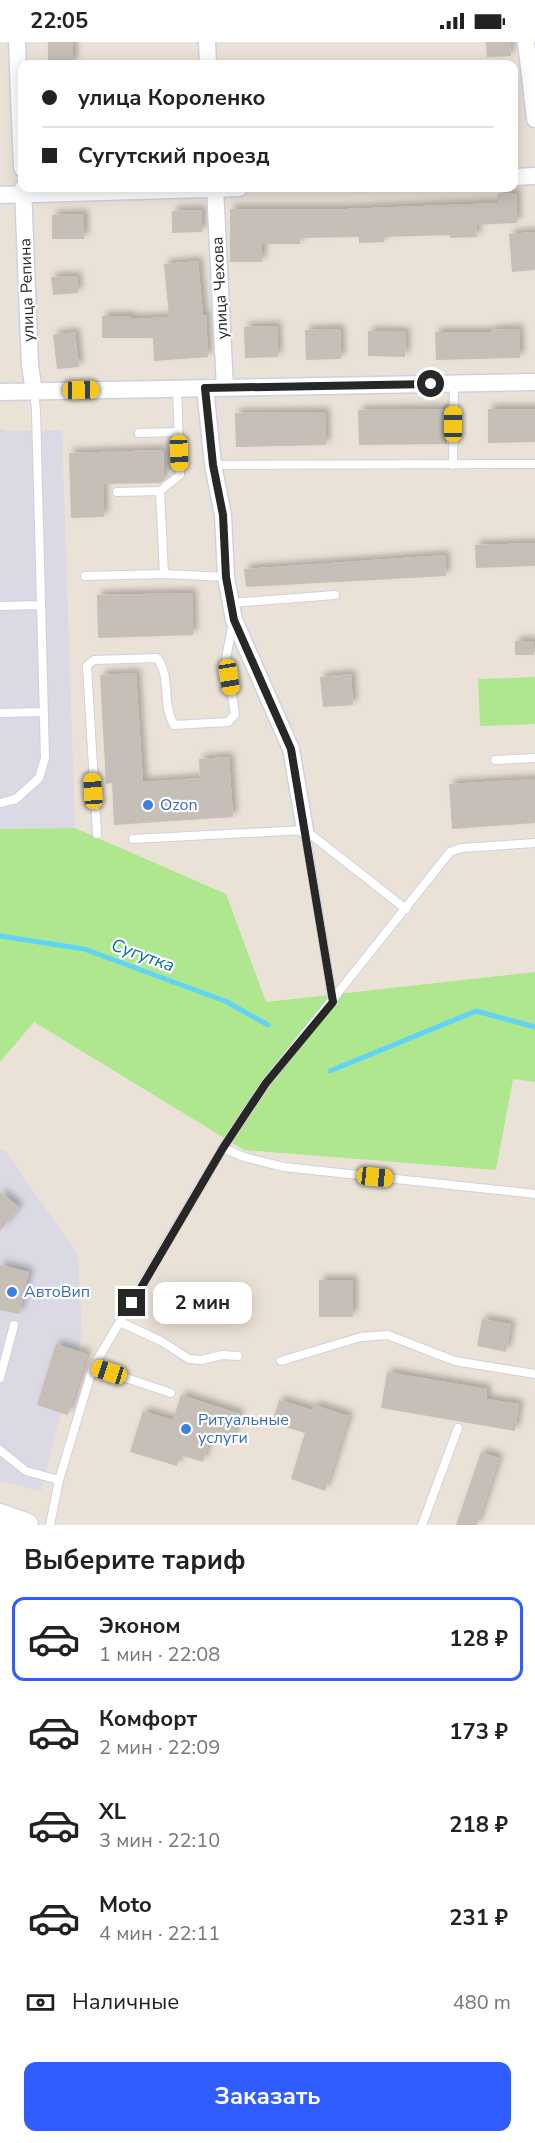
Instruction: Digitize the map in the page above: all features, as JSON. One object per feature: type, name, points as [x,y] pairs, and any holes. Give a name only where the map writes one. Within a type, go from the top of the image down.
[{"type":"main road","points":[[0,1516],[26,1525]]},
{"type":"street","points":[[17,42],[18,67]]},
{"type":"street","points":[[207,42],[208,60]]},
{"type":"street","points":[[526,42],[535,119]]},
{"type":"street","points":[[518,177],[535,176]]},
{"type":"street","points":[[0,195],[18,192]]},
{"type":"street","name":"улица Репина","points":[[24,192],[30,366],[34,391]]},
{"type":"street","name":"улица Чехова","points":[[215,192],[225,388]]},
{"type":"street","points":[[0,392],[535,382]]},
{"type":"street","points":[[205,388],[213,465],[223,515],[226,577],[230,603],[234,620],[291,749],[305,830]]},
{"type":"lane","points":[[453,465],[454,383]]},
{"type":"lane","points":[[117,492],[160,491],[180,475],[177,388]]},
{"type":"lane","points":[[0,803],[16,799],[39,778],[45,758],[34,391]]},
{"type":"lane","points":[[139,433],[178,432]]},
{"type":"lane","points":[[213,465],[535,464]]},
{"type":"lane","points":[[160,491],[164,574]]},
{"type":"lane","points":[[85,576],[164,574],[226,577]]},
{"type":"lane","points":[[230,603],[335,595]]},
{"type":"lane","points":[[0,606],[41,604]]},
{"type":"lane","points":[[97,834],[87,666],[94,660],[157,658],[164,668],[167,714],[174,725],[228,722],[235,714],[226,658],[234,620]]},
{"type":"lane","points":[[0,713],[44,712]]},
{"type":"lane","points":[[495,760],[535,758]]},
{"type":"lane","points":[[133,839],[305,830],[406,909]]},
{"type":"lane","points":[[305,830],[333,1002]]},
{"type":"lane","points":[[50,1525],[59,1480],[93,1367],[223,1148],[266,1083],[333,1002],[450,852],[461,848],[535,843]]},
{"type":"lane","points":[[223,1148],[244,1157],[284,1167],[535,1194]]},
{"type":"lane","points":[[120,1322],[161,1341],[189,1359],[201,1360],[222,1355],[238,1356]]},
{"type":"lane","points":[[0,1378],[14,1325]]},
{"type":"lane","points":[[281,1361],[361,1337],[388,1335],[455,1361],[535,1374]]},
{"type":"lane","points":[[93,1367],[171,1393]]},
{"type":"lane","points":[[422,1525],[458,1428]]},
{"type":"lane","points":[[0,1450],[26,1471],[59,1480]]},
{"type":"shaded area","points":[[0,427],[5,431],[62,430],[75,828],[0,829]]},
{"type":"shaded area","points":[[0,1149],[4,1149],[78,1255],[82,1335],[41,1491],[0,1481]]},
{"type":"green space","points":[[535,677],[535,724],[480,726],[478,679]]},
{"type":"green space","points":[[75,828],[226,894],[266,1002],[535,972],[535,1082],[513,1079],[496,1170],[244,1150],[34,1022],[0,1062],[0,829]]},
{"type":"building","points":[[48,42],[73,42],[73,60],[48,60]]},
{"type":"building","points":[[486,42],[510,42],[511,56],[487,57]]},
{"type":"building","points":[[516,193],[517,223],[476,225],[477,237],[450,238],[450,235],[384,237],[384,242],[359,243],[359,237],[300,238],[300,244],[262,244],[262,262],[230,262],[230,209],[346,209],[498,203],[498,194]]},
{"type":"building","points":[[202,210],[202,232],[172,233],[172,211]]},
{"type":"building","points":[[84,214],[84,239],[52,239],[52,215]]},
{"type":"building","points":[[535,232],[535,270],[512,272],[509,234]]},
{"type":"building","points":[[198,261],[203,315],[206,315],[208,357],[154,361],[153,338],[102,338],[102,316],[131,316],[131,319],[169,317],[164,264]]},
{"type":"building","points":[[77,276],[78,293],[53,295],[51,277]]},
{"type":"building","points":[[277,326],[278,357],[245,358],[244,327]]},
{"type":"building","points":[[340,329],[341,359],[306,360],[305,330]]},
{"type":"building","points":[[519,329],[520,358],[436,360],[435,332],[491,332],[491,330]]},
{"type":"building","points":[[368,331],[406,332],[405,357],[368,356]]},
{"type":"building","points":[[75,332],[79,367],[57,369],[53,335]]},
{"type":"building","points":[[447,409],[447,444],[359,445],[358,410]]},
{"type":"building","points":[[488,409],[535,409],[535,442],[488,443]]},
{"type":"building","points":[[325,412],[326,445],[236,447],[235,413]]},
{"type":"building","points":[[163,450],[164,480],[160,483],[103,484],[104,517],[71,518],[69,453]]},
{"type":"building","points":[[535,543],[535,566],[476,568],[475,545]]},
{"type":"building","points":[[445,555],[446,576],[246,587],[244,569]]},
{"type":"building","points":[[192,593],[193,635],[98,638],[97,595]]},
{"type":"building","points":[[515,641],[534,641],[534,655],[515,655]]},
{"type":"building","points":[[136,673],[143,782],[200,778],[199,759],[229,757],[233,817],[114,825],[112,783],[106,784],[100,675]]},
{"type":"building","points":[[351,674],[353,705],[323,707],[320,677]]},
{"type":"building","points":[[535,779],[535,823],[452,829],[449,784]]},
{"type":"building","points":[[0,1192],[19,1207],[0,1231]]},
{"type":"building","name":"АвтоВип","points":[[0,1265],[29,1272],[19,1314],[0,1310]]},
{"type":"building","points":[[319,1280],[353,1280],[353,1317],[319,1317]]},
{"type":"building","points":[[482,1319],[511,1324],[506,1352],[477,1346]]},
{"type":"building","points":[[56,1344],[87,1354],[68,1415],[37,1405]]},
{"type":"building","points":[[387,1372],[487,1389],[486,1399],[519,1404],[515,1431],[381,1408]]},
{"type":"building","name":"Ритуальные услуги","points":[[181,1395],[240,1414],[231,1444],[210,1438],[203,1462],[180,1455],[177,1466],[130,1452],[143,1411],[173,1420]]},
{"type":"building","points":[[279,1400],[313,1410],[314,1405],[349,1416],[325,1491],[291,1479],[305,1433],[272,1423]]},
{"type":"building","points":[[481,1452],[499,1458],[477,1525],[456,1525]]},
{"type":"waterway","name":"Сугутка","points":[[0,936],[84,949],[225,1001],[268,1025]]},
{"type":"waterway","name":"Сугутка","points":[[330,1071],[476,1011],[535,1027]]},
{"type":"place","name":"Ozon","points":[[148,805]]},
{"type":"place","name":"АвтоВип","points":[[12,1292]]},
{"type":"place","name":"Ритуальные услуги","points":[[186,1429]]},
{"type":"route","points":[[132,1303],[223,1148],[266,1083],[333,1002],[291,749],[234,620],[230,603],[226,577],[223,515],[213,465],[205,388],[431,384]]}]
